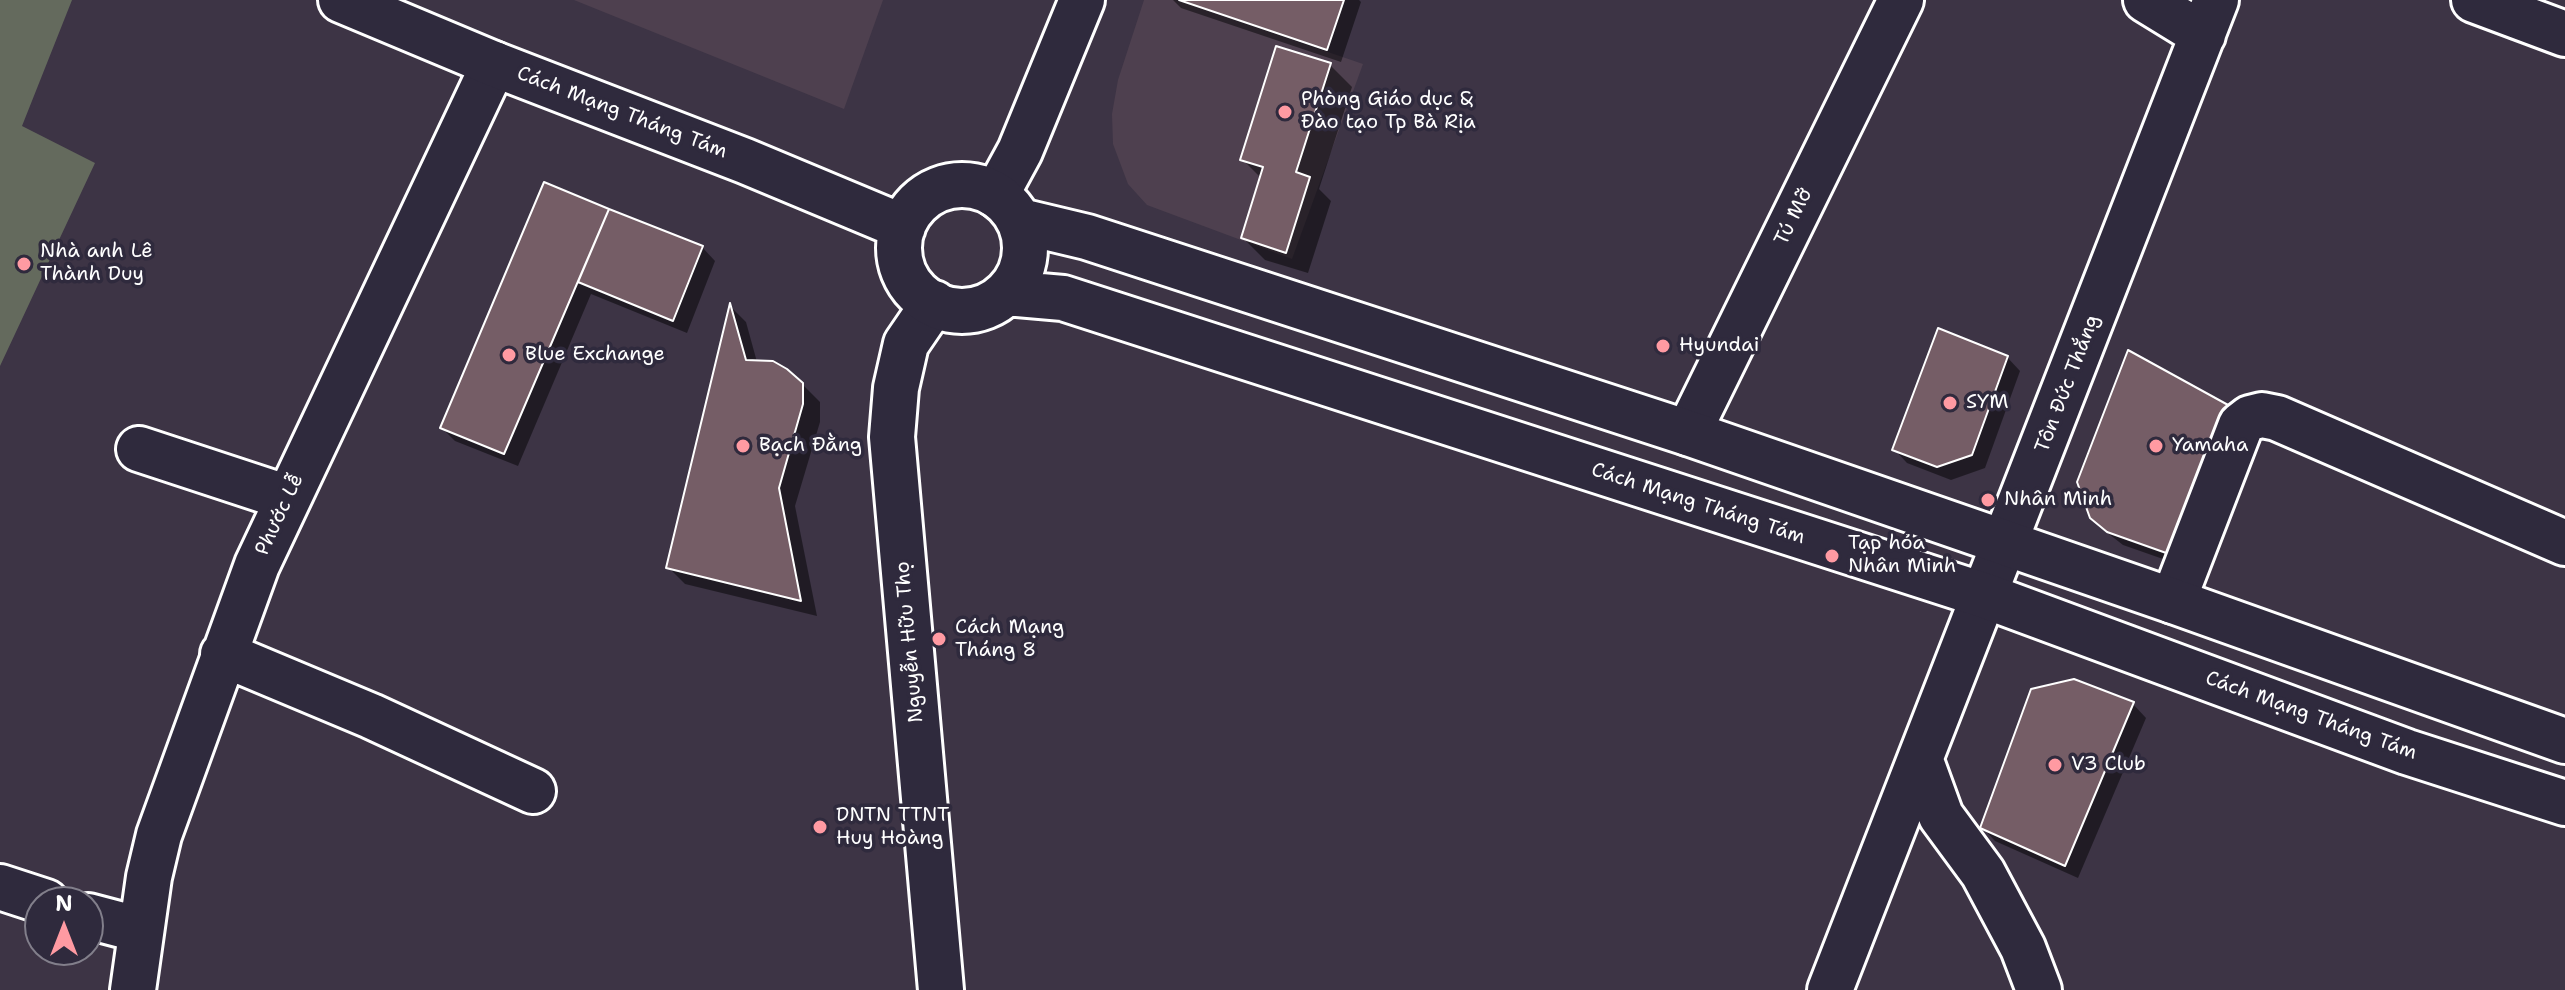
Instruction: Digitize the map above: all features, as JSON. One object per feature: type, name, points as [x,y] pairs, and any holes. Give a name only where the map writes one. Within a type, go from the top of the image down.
[{"type":"street","name":"Cách Mạng Tháng Tám","points":[[341,0],[903,227]]},
{"type":"street","points":[[1082,0],[1020,151],[1008,208],[1026,246],[1021,272],[996,301],[972,310],[946,308],[934,303],[921,295],[904,271],[900,257],[903,227],[921,201],[934,192],[966,185],[1008,208],[1087,237],[1688,433],[2565,741]]},
{"type":"street","name":"Tú Mỡ","points":[[1688,433],[1901,0]]},
{"type":"street","points":[[2146,0],[2209,18]]},
{"type":"street","points":[[2474,0],[2565,34]]},
{"type":"street","name":"Tôn Đức Thắng","points":[[1830,990],[2209,18]]},
{"type":"street","name":"Phước Lễ","points":[[133,990],[149,877],[159,835],[257,565],[494,64]]},
{"type":"street","name":"Cách Mạng Tháng Tám","points":[[1006,293],[1063,298],[1986,596],[2407,752],[2565,803]]},
{"type":"street","name":"Nguyễn Hữu Thọ","points":[[934,303],[906,344],[896,388],[892,437],[941,990]]},
{"type":"street","points":[[2173,601],[2241,425],[2250,418],[2262,415],[2277,418],[2565,543]]},
{"type":"street","points":[[139,449],[288,498]]},
{"type":"street","points":[[223,654],[371,716],[533,791]]},
{"type":"street","points":[[1921,761],[1941,816],[1983,873],[2023,948],[2039,990]]},
{"type":"street","points":[[0,887],[24,895]]},
{"type":"street","points":[[104,920],[141,930]]},
{"type":"shaded area","points":[[574,0],[883,0],[844,109]]},
{"type":"shaded area","points":[[1144,0],[1176,0],[1363,64],[1292,259],[1147,205],[1128,184],[1113,144],[1112,114],[1118,80]]},
{"type":"green space","name":"Nhà anh Lê Thành Duy","points":[[0,0],[72,0],[22,126],[95,163],[0,366]]},
{"type":"building","points":[[1179,0],[1344,0],[1327,50]]},
{"type":"building","name":"Phòng Giáo dục & Đào tạo Tp Bà Rịa","points":[[1276,46],[1331,63],[1296,172],[1310,177],[1286,253],[1241,238],[1263,167],[1240,160]]},
{"type":"building","name":"Blue Exchange","points":[[544,182],[609,209],[504,454],[440,428]]},
{"type":"building","points":[[609,209],[703,246],[673,321],[578,282]]},
{"type":"building","name":"Bạch Đằng","points":[[730,303],[746,360],[773,361],[803,383],[803,404],[779,488],[801,601],[666,568]]},
{"type":"building","name":"SYM","points":[[1938,328],[2008,356],[1972,455],[1937,467],[1892,450]]},
{"type":"building","name":"Yamaha","points":[[2128,350],[2239,411],[2169,554],[2107,532],[2090,518],[2077,482]]},
{"type":"building","name":"V3 Club","points":[[2074,679],[2134,702],[2065,866],[1980,828],[2031,689]]},
{"type":"place","name":"Phòng Giáo dục & Đào tạo Tp Bà Rịa","points":[[1285,112]]},
{"type":"place","name":"Nhà anh Lê Thành Duy","points":[[24,264]]},
{"type":"place","name":"Hyundai","points":[[1663,346]]},
{"type":"place","name":"Blue Exchange","points":[[509,355]]},
{"type":"place","name":"SYM","points":[[1950,403]]},
{"type":"place","name":"Bạch Đằng","points":[[743,446]]},
{"type":"place","name":"Yamaha","points":[[2156,446]]},
{"type":"place","name":"Nhân Minh","points":[[1988,500]]},
{"type":"place","name":"Tạp hóa Nhân Minh","points":[[1832,556]]},
{"type":"place","name":"Cách Mạng Tháng 8","points":[[939,639]]},
{"type":"place","name":"V3 Club","points":[[2055,765]]},
{"type":"place","name":"DNTN TTNT Huy Hoàng","points":[[820,827]]}]
